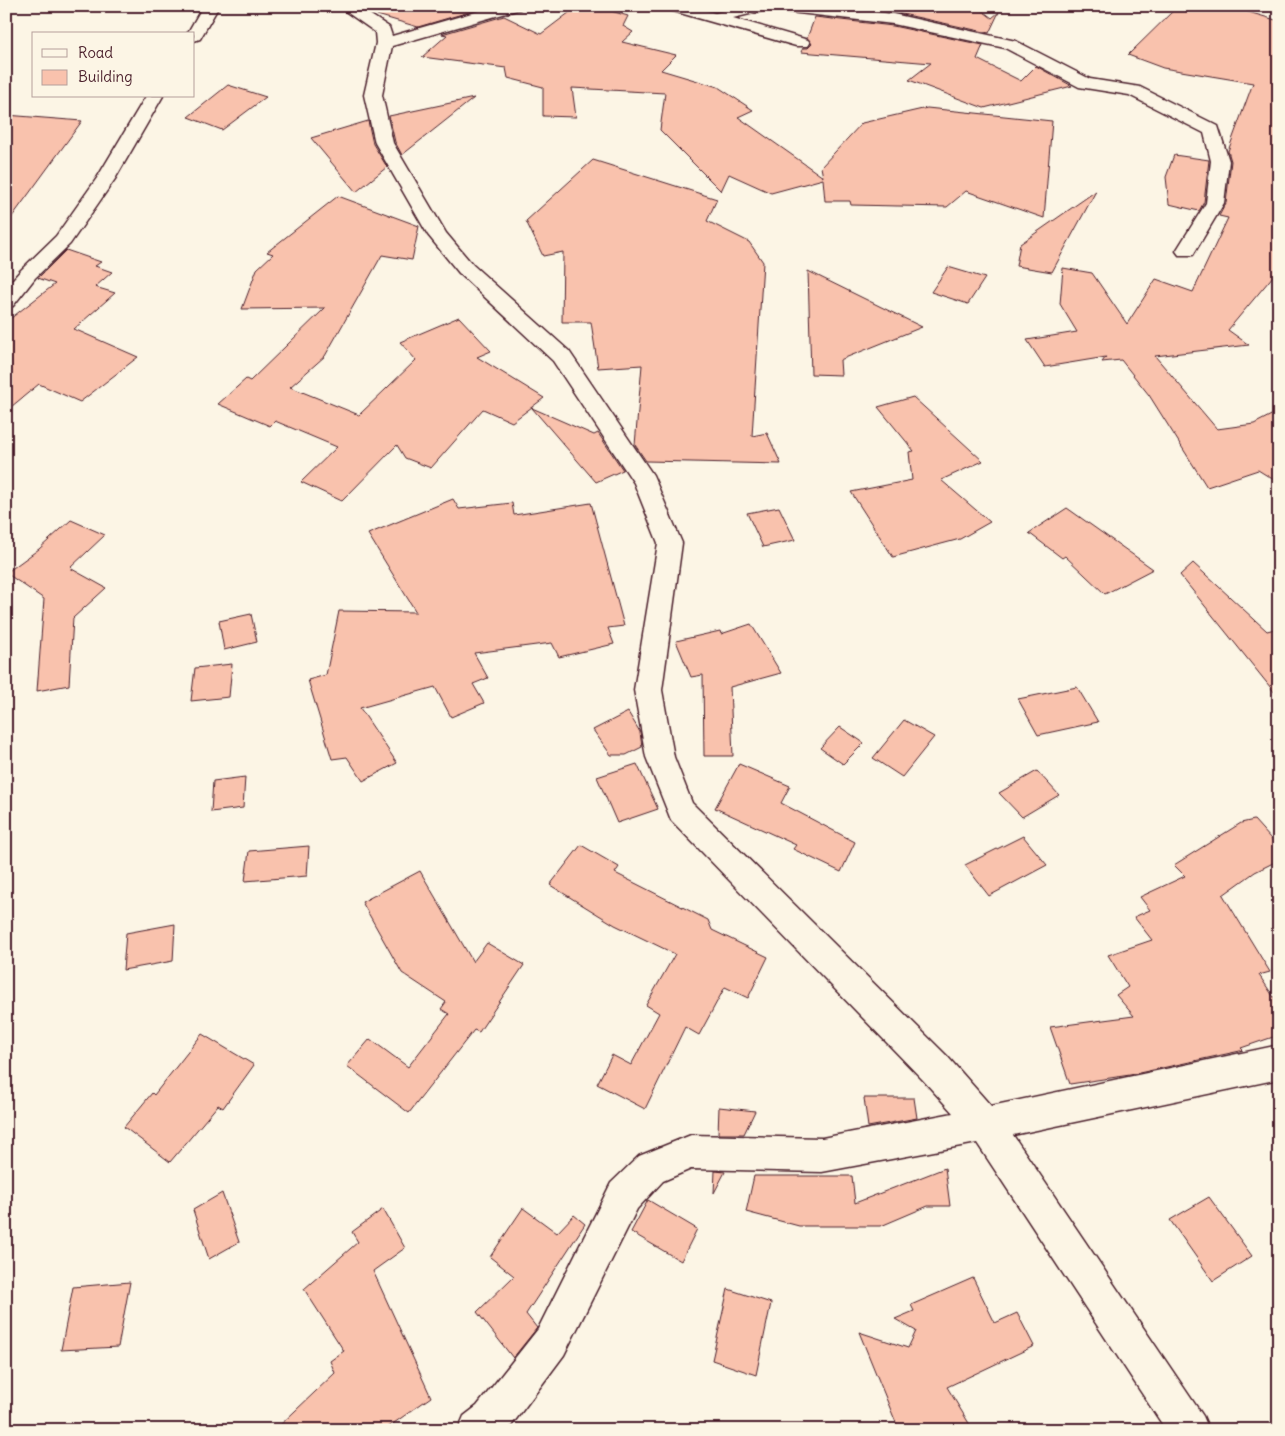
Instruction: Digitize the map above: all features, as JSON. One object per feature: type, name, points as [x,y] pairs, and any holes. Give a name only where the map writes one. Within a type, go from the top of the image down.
[{"type":"street","points":[[195,34],[211,6]]},
{"type":"street","points":[[346,6],[383,30],[384,44],[372,95],[384,143],[438,235],[466,269],[561,356],[645,480],[670,542],[648,690],[660,757],[681,811],[935,1068],[986,1124],[1189,1430]]},
{"type":"street","points":[[384,44],[514,6]]},
{"type":"street","points":[[672,6],[802,43]]},
{"type":"street","points":[[714,18],[765,6]]},
{"type":"street","points":[[781,6],[893,20],[1010,44],[1085,82],[1134,91],[1212,130],[1220,161],[1215,203],[1186,251]]},
{"type":"street","points":[[6,300],[28,274],[63,240],[106,179],[154,98]]},
{"type":"street","points":[[478,1430],[491,1420],[551,1342],[624,1196],[652,1168],[691,1152],[822,1155],[986,1124],[1279,1062]]},
{"type":"building","points":[[378,6],[486,7],[418,27],[377,15]]},
{"type":"building","points":[[578,6],[594,6],[628,16],[623,26],[633,32],[622,42],[676,55],[661,70],[718,87],[753,110],[738,117],[823,177],[821,167],[862,123],[927,108],[1052,121],[1044,218],[966,191],[947,207],[851,205],[850,201],[825,201],[823,179],[771,193],[729,174],[721,191],[660,130],[665,93],[572,88],[576,117],[543,116],[543,87],[508,78],[506,68],[422,57],[447,35],[442,34],[504,16],[541,34]]},
{"type":"building","points":[[842,6],[976,6],[992,18],[999,12],[989,33],[893,12]]},
{"type":"building","points":[[1178,6],[1228,6],[1279,21],[1279,269],[1228,330],[1249,345],[1155,356],[1217,429],[1254,424],[1279,411],[1279,483],[1258,470],[1207,487],[1149,395],[1121,360],[1102,362],[1106,357],[1045,367],[1027,340],[1077,332],[1060,304],[1063,268],[1092,273],[1127,324],[1156,279],[1193,292],[1228,218],[1219,216],[1226,203],[1231,161],[1228,151],[1253,83],[1163,68],[1128,55]]},
{"type":"building","points":[[815,17],[893,26],[983,45],[977,59],[1021,81],[1036,66],[1072,86],[984,108],[909,80],[931,63],[801,52],[803,48],[808,48],[812,44],[807,38]]},
{"type":"building","points":[[228,85],[266,97],[222,130],[188,117]]},
{"type":"building","points":[[474,98],[402,155],[395,142],[389,116]]},
{"type":"building","points":[[6,115],[82,121],[6,225]]},
{"type":"building","points":[[368,121],[373,144],[387,167],[356,192],[311,138]]},
{"type":"building","points":[[1174,155],[1209,160],[1204,202],[1199,211],[1169,204],[1166,177]]},
{"type":"building","points":[[593,160],[717,199],[707,221],[749,242],[763,262],[752,436],[767,433],[781,464],[646,461],[635,445],[642,365],[598,368],[591,322],[562,322],[563,252],[543,256],[526,221]]},
{"type":"building","points":[[1096,191],[1052,272],[1016,266],[1020,244]]},
{"type":"building","points":[[338,196],[419,226],[412,260],[382,255],[325,356],[290,387],[359,415],[416,360],[400,342],[459,317],[491,351],[477,357],[544,398],[512,422],[483,409],[431,468],[405,458],[397,445],[342,501],[301,482],[337,447],[275,421],[270,426],[218,404],[246,379],[250,381],[325,308],[242,309],[257,269],[273,254],[267,252]]},
{"type":"building","points":[[66,250],[101,262],[95,266],[112,272],[95,287],[115,293],[74,329],[138,357],[80,402],[39,384],[6,411],[6,322],[55,284],[38,278]]},
{"type":"building","points":[[948,267],[985,278],[968,304],[931,292]]},
{"type":"building","points":[[808,271],[922,327],[840,360],[841,375],[811,374]]},
{"type":"building","points":[[913,397],[983,461],[941,480],[990,522],[960,539],[893,557],[851,492],[912,480],[909,452],[914,451],[878,407]]},
{"type":"building","points":[[532,408],[594,435],[598,433],[623,470],[596,482]]},
{"type":"building","points":[[453,499],[459,509],[512,503],[514,515],[591,503],[624,626],[608,628],[614,644],[559,657],[552,643],[474,653],[488,678],[473,684],[484,703],[451,717],[435,687],[360,708],[397,763],[363,781],[347,757],[332,759],[308,680],[326,675],[339,611],[416,612],[368,534]]},
{"type":"building","points":[[779,507],[795,540],[763,547],[747,513]]},
{"type":"building","points":[[1067,508],[1153,569],[1105,594],[1065,556],[1062,558],[1029,533]]},
{"type":"building","points":[[71,520],[105,535],[70,568],[106,588],[73,618],[69,685],[37,691],[44,599],[6,573],[39,549]]},
{"type":"building","points":[[1193,563],[1267,631],[1279,628],[1279,698],[1180,575]]},
{"type":"building","points":[[251,614],[257,642],[224,650],[219,621]]},
{"type":"building","points":[[751,624],[781,673],[730,687],[733,756],[704,756],[703,675],[691,677],[676,641],[720,631],[721,634]]},
{"type":"building","points":[[232,664],[229,697],[191,701],[195,668]]},
{"type":"building","points":[[1077,687],[1098,722],[1038,735],[1018,699]]},
{"type":"building","points":[[628,712],[640,732],[642,747],[626,755],[611,755],[593,730]]},
{"type":"building","points":[[904,720],[934,737],[902,777],[873,758]]},
{"type":"building","points":[[840,727],[864,743],[843,764],[820,748]]},
{"type":"building","points":[[637,764],[658,809],[617,823],[597,777]]},
{"type":"building","points":[[739,764],[790,786],[781,803],[855,842],[841,872],[793,849],[796,845],[715,808]]},
{"type":"building","points":[[1037,771],[1059,795],[1022,817],[999,793]]},
{"type":"building","points":[[245,777],[243,808],[211,812],[213,781]]},
{"type":"building","points":[[1254,820],[1279,848],[1279,860],[1255,872],[1223,895],[1270,972],[1259,975],[1279,1005],[1279,1035],[1241,1048],[1243,1050],[1240,1051],[1130,1075],[1070,1084],[1050,1027],[1134,1016],[1116,995],[1128,987],[1108,955],[1152,940],[1134,917],[1150,910],[1140,897],[1185,876],[1174,865],[1241,823]]},
{"type":"building","points":[[1023,836],[1047,865],[989,896],[965,865]]},
{"type":"building","points":[[581,845],[619,867],[615,873],[708,920],[712,930],[768,957],[748,998],[725,987],[699,1035],[685,1027],[645,1109],[597,1084],[612,1055],[631,1065],[659,1013],[646,1005],[675,954],[615,925],[550,885]]},
{"type":"building","points":[[309,846],[307,876],[245,881],[249,851]]},
{"type":"building","points":[[420,871],[473,962],[487,943],[524,965],[479,1032],[474,1030],[409,1113],[347,1066],[370,1039],[408,1067],[449,1014],[441,1009],[446,1002],[402,973],[362,902]]},
{"type":"building","points":[[175,924],[173,961],[123,970],[126,933]]},
{"type":"building","points":[[202,1034],[254,1065],[223,1108],[218,1105],[170,1162],[124,1127],[152,1093],[154,1095]]},
{"type":"building","points":[[864,1098],[914,1098],[917,1118],[868,1127]]},
{"type":"building","points":[[719,1107],[755,1111],[744,1134],[718,1134]]},
{"type":"building","points":[[945,1168],[950,1206],[928,1206],[881,1226],[799,1226],[746,1212],[754,1176],[852,1176],[855,1203]]},
{"type":"building","points":[[715,1171],[725,1172],[714,1193]]},
{"type":"building","points":[[222,1193],[239,1242],[209,1259],[193,1210]]},
{"type":"building","points":[[1209,1197],[1252,1256],[1213,1281],[1170,1220]]},
{"type":"building","points":[[648,1200],[697,1229],[681,1261],[631,1232]]},
{"type":"building","points":[[523,1208],[557,1233],[574,1215],[585,1224],[526,1314],[537,1328],[513,1358],[477,1312],[514,1276],[490,1257]]},
{"type":"building","points":[[383,1209],[405,1248],[373,1271],[431,1397],[384,1430],[275,1430],[335,1373],[330,1361],[344,1351],[304,1289],[358,1242],[352,1232]]},
{"type":"building","points":[[973,1278],[995,1323],[1017,1313],[1034,1346],[947,1387],[973,1430],[899,1430],[859,1332],[908,1348],[916,1331],[895,1319],[914,1311],[911,1305]]},
{"type":"building","points":[[130,1282],[118,1347],[61,1350],[73,1287]]},
{"type":"building","points":[[728,1289],[771,1303],[756,1375],[712,1360]]}]
